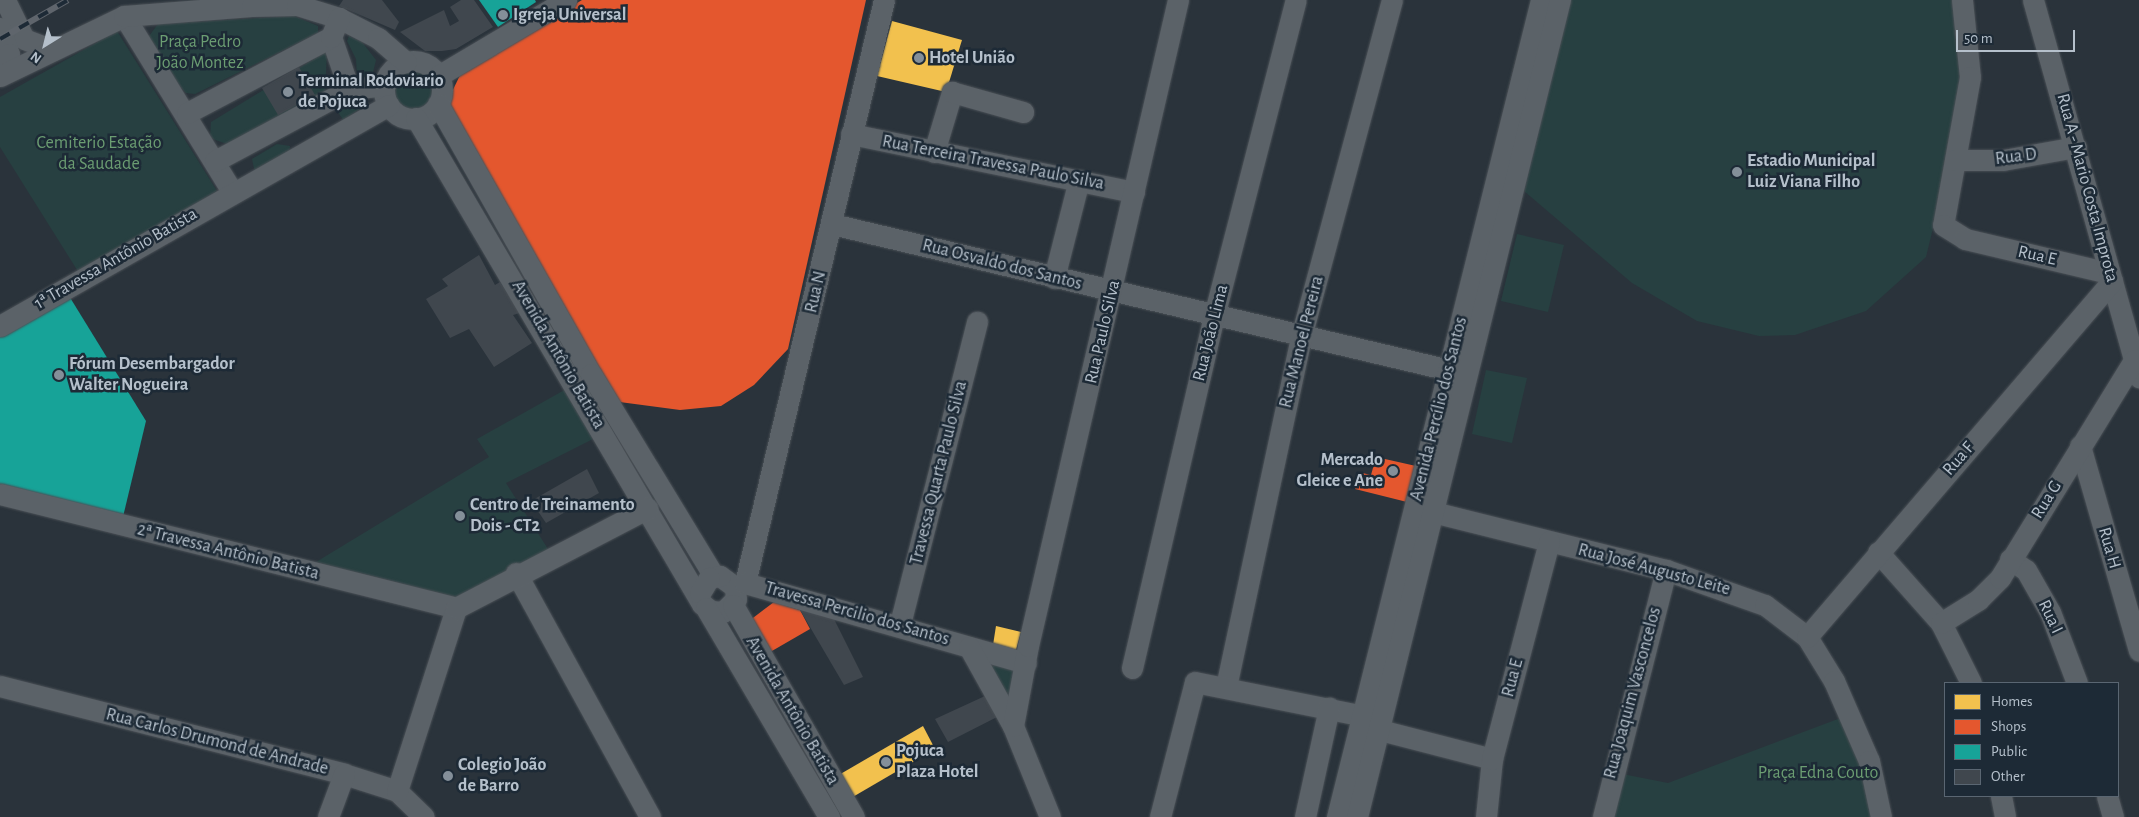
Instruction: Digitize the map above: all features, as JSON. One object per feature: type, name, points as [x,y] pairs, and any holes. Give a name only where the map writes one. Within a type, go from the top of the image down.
[{"type":"street","points":[[5,0],[24,39],[53,50]]},
{"type":"street","points":[[438,76],[566,0]]},
{"type":"street","name":"Rua N","points":[[738,591],[832,224],[851,134],[884,0]]},
{"type":"street","name":"Rua Paulo Silva","points":[[1013,726],[1178,0]]},
{"type":"street","name":"Rua João Lima","points":[[1132,668],[1214,316],[1296,0]]},
{"type":"street","name":"Rua Manoel Pereira","points":[[1226,687],[1301,337],[1392,0]]},
{"type":"street","name":"Avenida Percílio dos Santos","points":[[1495,219],[1541,0]]},
{"type":"street","name":"Avenida Percílio dos Santos","points":[[1337,817],[1354,789],[1380,730],[1456,372],[1495,219],[1560,0]]},
{"type":"street","name":"Rua E","points":[[1962,0],[1970,77],[1942,218],[1947,231],[1965,239],[2110,277]]},
{"type":"street","name":"Rua A - Mario Costa Improta","points":[[2033,0],[2076,147],[2110,277],[2133,332],[2136,368]]},
{"type":"street","points":[[3,74],[124,16],[297,5],[335,28],[378,38],[406,62],[424,64],[438,76],[438,104],[416,118],[401,116],[387,95],[392,71],[406,62]]},
{"type":"street","points":[[124,16],[187,113],[233,193]]},
{"type":"street","points":[[335,28],[349,89]]},
{"type":"street","points":[[187,113],[335,28]]},
{"type":"street","points":[[0,29],[9,54],[3,74]]},
{"type":"street","points":[[215,161],[349,89],[387,95]]},
{"type":"street","points":[[934,152],[952,92],[1023,112]]},
{"type":"street","name":"1ª Travessa Antônio Batista","points":[[0,326],[316,146],[387,95]]},
{"type":"street","name":"Avenida Antônio Batista","points":[[438,104],[613,429],[648,508],[829,817]]},
{"type":"street","points":[[299,117],[316,146]]},
{"type":"street","name":"Avenida Antônio Batista","points":[[416,118],[613,429],[714,576]]},
{"type":"street","name":"Rua Terceira Travessa Paulo Silva","points":[[851,134],[1134,192]]},
{"type":"street","name":"Rua D","points":[[1955,160],[2003,160],[2076,147]]},
{"type":"street","points":[[1054,278],[1079,180]]},
{"type":"street","name":"Rua Osvaldo dos Santos","points":[[832,224],[1301,337],[1456,372]]},
{"type":"street","name":"Rua F","points":[[1806,637],[2110,277]]},
{"type":"street","name":"Travessa Quarta Paulo Silva","points":[[900,624],[977,322]]},
{"type":"street","name":"Rua G","points":[[1941,622],[1978,600],[2000,578],[2080,446],[2136,368]]},
{"type":"street","name":"Rua H","points":[[2080,446],[2139,651]]},
{"type":"street","name":"2ª Travessa Antônio Batista","points":[[0,494],[456,608]]},
{"type":"street","points":[[397,791],[456,608],[516,573],[648,508]]},
{"type":"street","name":"Avenida Percílio dos Santos","points":[[1357,817],[1354,789],[1364,716],[1425,511]]},
{"type":"street","name":"Rua José Augusto Leite","points":[[1425,511],[1666,570],[1765,604],[1806,637],[1854,722],[1881,802],[1881,817]]},
{"type":"street","name":"Rua E","points":[[1486,817],[1492,758],[1550,542]]},
{"type":"street","points":[[1878,552],[1941,622],[1971,682]]},
{"type":"street","name":"Rua I","points":[[2010,559],[2026,570],[2050,612],[2077,682]]},
{"type":"street","name":"Rua Joaquim Vasconcelos","points":[[1603,817],[1666,570]]},
{"type":"street","points":[[516,573],[650,817]]},
{"type":"street","points":[[714,576],[726,578],[738,591],[723,612],[703,600],[704,582],[714,576]]},
{"type":"street","name":"Avenida Antônio Batista","points":[[738,591],[854,817]]},
{"type":"street","name":"Travessa Percilio dos Santos","points":[[738,591],[900,624],[969,647]]},
{"type":"street","points":[[969,647],[1026,663]]},
{"type":"street","points":[[969,647],[1013,726],[1050,817]]},
{"type":"street","points":[[1160,817],[1195,682],[1364,716]]},
{"type":"street","name":"Rua Carlos Drumond de Andrade","points":[[0,686],[344,774],[397,791],[424,817]]},
{"type":"street","points":[[1305,817],[1330,708]]},
{"type":"street","points":[[1380,730],[1492,758]]},
{"type":"street","points":[[328,817],[344,774]]},
{"type":"street","points":[[1354,789],[1362,817]]},
{"type":"street","points":[[2001,797],[2005,817]]},
{"type":"street","points":[[2107,797],[2112,817]]},
{"type":"green space","name":"Estadio Municipal Luiz Viana Filho","points":[[1571,0],[1954,0],[1963,43],[1951,154],[1926,257],[1866,311],[1795,335],[1759,336],[1697,321],[1632,283],[1524,191]]},
{"type":"green space","name":"Praça Pedro João Montez","points":[[294,16],[318,26],[318,33],[195,94],[186,93],[176,82],[149,36],[158,24]]},
{"type":"green space","name":"Cemiterio Estação da Saudade","points":[[117,31],[217,191],[79,273],[0,147],[0,97]]},
{"type":"green space","points":[[349,36],[362,42],[376,60],[371,80],[357,75],[356,59],[347,41]]},
{"type":"green space","points":[[327,51],[325,94],[227,144],[210,138],[211,122]]},
{"type":"green space","points":[[409,69],[417,69],[424,72],[430,78],[433,89],[430,100],[424,106],[417,109],[409,109],[402,106],[396,100],[393,93],[393,85],[396,78],[402,72]]},
{"type":"green space","points":[[355,97],[360,98],[363,107],[343,120],[338,112]]},
{"type":"green space","points":[[277,144],[290,146],[289,154],[255,173],[252,159]]},
{"type":"green space","points":[[1517,234],[1564,245],[1548,312],[1501,301]]},
{"type":"green space","points":[[1486,370],[1527,378],[1512,443],[1472,434]]},
{"type":"green space","name":"Centro de Treinamento Dois - CT2","points":[[568,388],[597,437],[506,483],[548,549],[459,598],[316,562],[489,457],[477,439]]},
{"type":"green space","points":[[980,659],[1014,670],[1011,700]]},
{"type":"green space","name":"Praça Edna Couto","points":[[1846,716],[1876,817],[1609,817],[1617,773],[1668,783]]},
{"type":"building: Homes","name":"Hotel União","points":[[892,21],[962,40],[946,92],[877,76]]},
{"type":"building: Homes","points":[[996,626],[1021,632],[1016,650],[993,645]]},
{"type":"building: Homes","name":"Pojuca Plaza Hotel","points":[[923,726],[935,749],[851,798],[837,776]]},
{"type":"building: Shops","points":[[582,0],[866,0],[788,349],[754,385],[721,406],[680,410],[612,401],[449,108],[449,98],[462,71]]},
{"type":"building: Shops","points":[[1376,457],[1416,466],[1407,502],[1355,489],[1358,472],[1371,475]]},
{"type":"building: Shops","points":[[774,602],[800,610],[810,629],[765,655],[749,621]]},
{"type":"building: Public","name":"Igreja Universal","points":[[479,0],[535,0],[536,2],[498,27]]},
{"type":"building: Public","name":"Fórum Desembargador Walter Nogueira","points":[[66,291],[146,421],[122,521],[0,489],[0,330]]},
{"type":"building: Other","points":[[343,0],[382,0],[399,22],[395,30],[339,6]]},
{"type":"building: Other","points":[[461,0],[474,0],[493,27],[456,49],[442,51],[425,51],[400,32],[444,10],[450,26],[459,21],[450,7]]},
{"type":"building: Other","points":[[299,67],[315,95],[278,115],[262,88]]},
{"type":"building: Other","points":[[479,255],[495,285],[500,282],[520,313],[513,315],[532,343],[494,367],[469,329],[450,338],[426,299],[448,286],[442,279]]},
{"type":"building: Other","points":[[587,469],[599,493],[546,523],[531,501]]},
{"type":"building: Other","points":[[800,610],[833,617],[863,677],[844,685]]},
{"type":"building: Other","points":[[985,696],[999,716],[948,742],[935,719]]},
{"type":"railway","points":[[0,39],[68,0]]},
{"type":"place","name":"Igreja Universal","points":[[503,15]]},
{"type":"place","name":"Hotel União","points":[[919,58]]},
{"type":"place","name":"Terminal Rodoviario de Pojuca","points":[[288,92]]},
{"type":"place","name":"Estadio Municipal Luiz Viana Filho","points":[[1737,172]]},
{"type":"place","name":"Fórum Desembargador Walter Nogueira","points":[[59,375]]},
{"type":"place","name":"Mercado Gleice e Ane","points":[[1393,471]]},
{"type":"place","name":"Centro de Treinamento Dois - CT2","points":[[460,516]]},
{"type":"place","name":"Pojuca Plaza Hotel","points":[[886,762]]},
{"type":"place","name":"Colegio João de Barro","points":[[448,776]]}]
